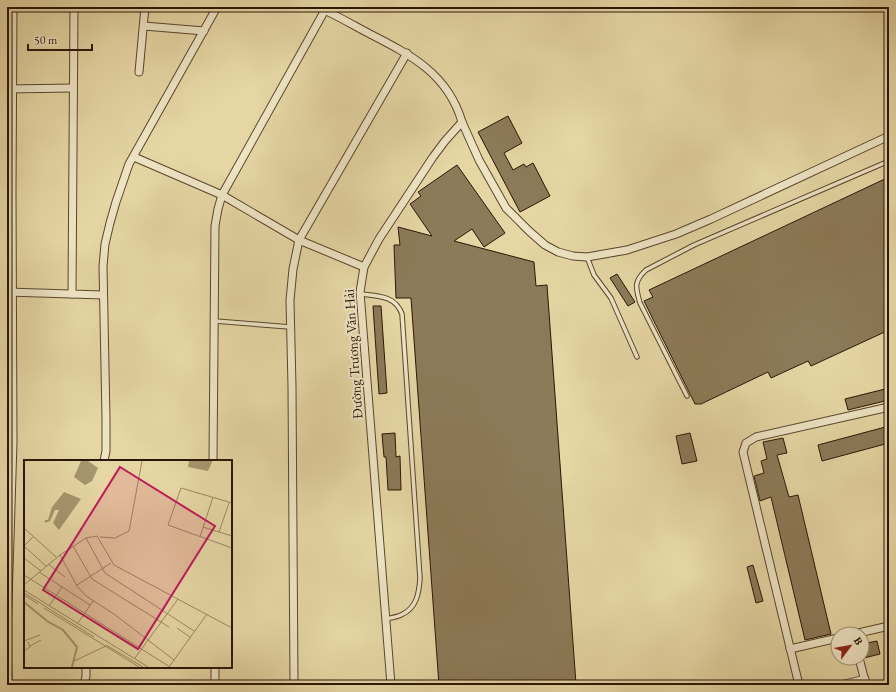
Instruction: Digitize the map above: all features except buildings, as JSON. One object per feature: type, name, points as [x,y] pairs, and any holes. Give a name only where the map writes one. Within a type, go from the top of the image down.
[{"type":"street","points":[[8,685],[7,634],[9,496],[14,442],[10,292],[10,90],[13,7]]},
{"type":"street","points":[[72,294],[74,7]]},
{"type":"street","points":[[139,72],[145,7]]},
{"type":"street","points":[[104,460],[106,451],[106,419],[103,266],[105,244],[116,202],[129,164],[217,7]]},
{"type":"street","points":[[213,460],[214,321],[216,222],[218,209],[222,195],[321,9],[407,53],[437,77],[458,107],[462,122],[482,166],[506,208],[545,245],[558,252],[573,256],[587,257],[627,250],[676,234],[889,136]]},
{"type":"street","points":[[144,26],[204,31]]},
{"type":"street","points":[[294,685],[292,387],[290,328],[292,279],[299,240],[407,53]]},
{"type":"street","points":[[10,90],[73,88]]},
{"type":"street","name":"Đường Trương Văn Hải","points":[[391,685],[361,294],[364,267],[379,239],[433,158],[445,141],[462,122]]},
{"type":"street","points":[[134,157],[222,195],[299,240],[364,267]]},
{"type":"street","points":[[10,292],[103,295]]},
{"type":"street","points":[[799,685],[742,452],[746,443],[756,437],[889,407]]},
{"type":"street","points":[[870,630],[889,626]]},
{"type":"street","points":[[790,649],[830,640]]},
{"type":"street","points":[[841,685],[865,682],[861,666]]},
{"type":"street","points":[[84,685],[86,668]]},
{"type":"street","points":[[215,668],[215,685]]},
{"type":"lane","points":[[686,396],[640,303],[636,287],[637,280],[641,274],[694,245],[889,161]]},
{"type":"lane","points":[[587,257],[594,275],[611,298],[637,357]]},
{"type":"lane","points":[[361,294],[383,296],[390,299],[398,306],[402,314],[419,570],[419,594],[413,605],[408,610],[401,615],[386,619]]},
{"type":"lane","points":[[214,321],[290,328]]}]
